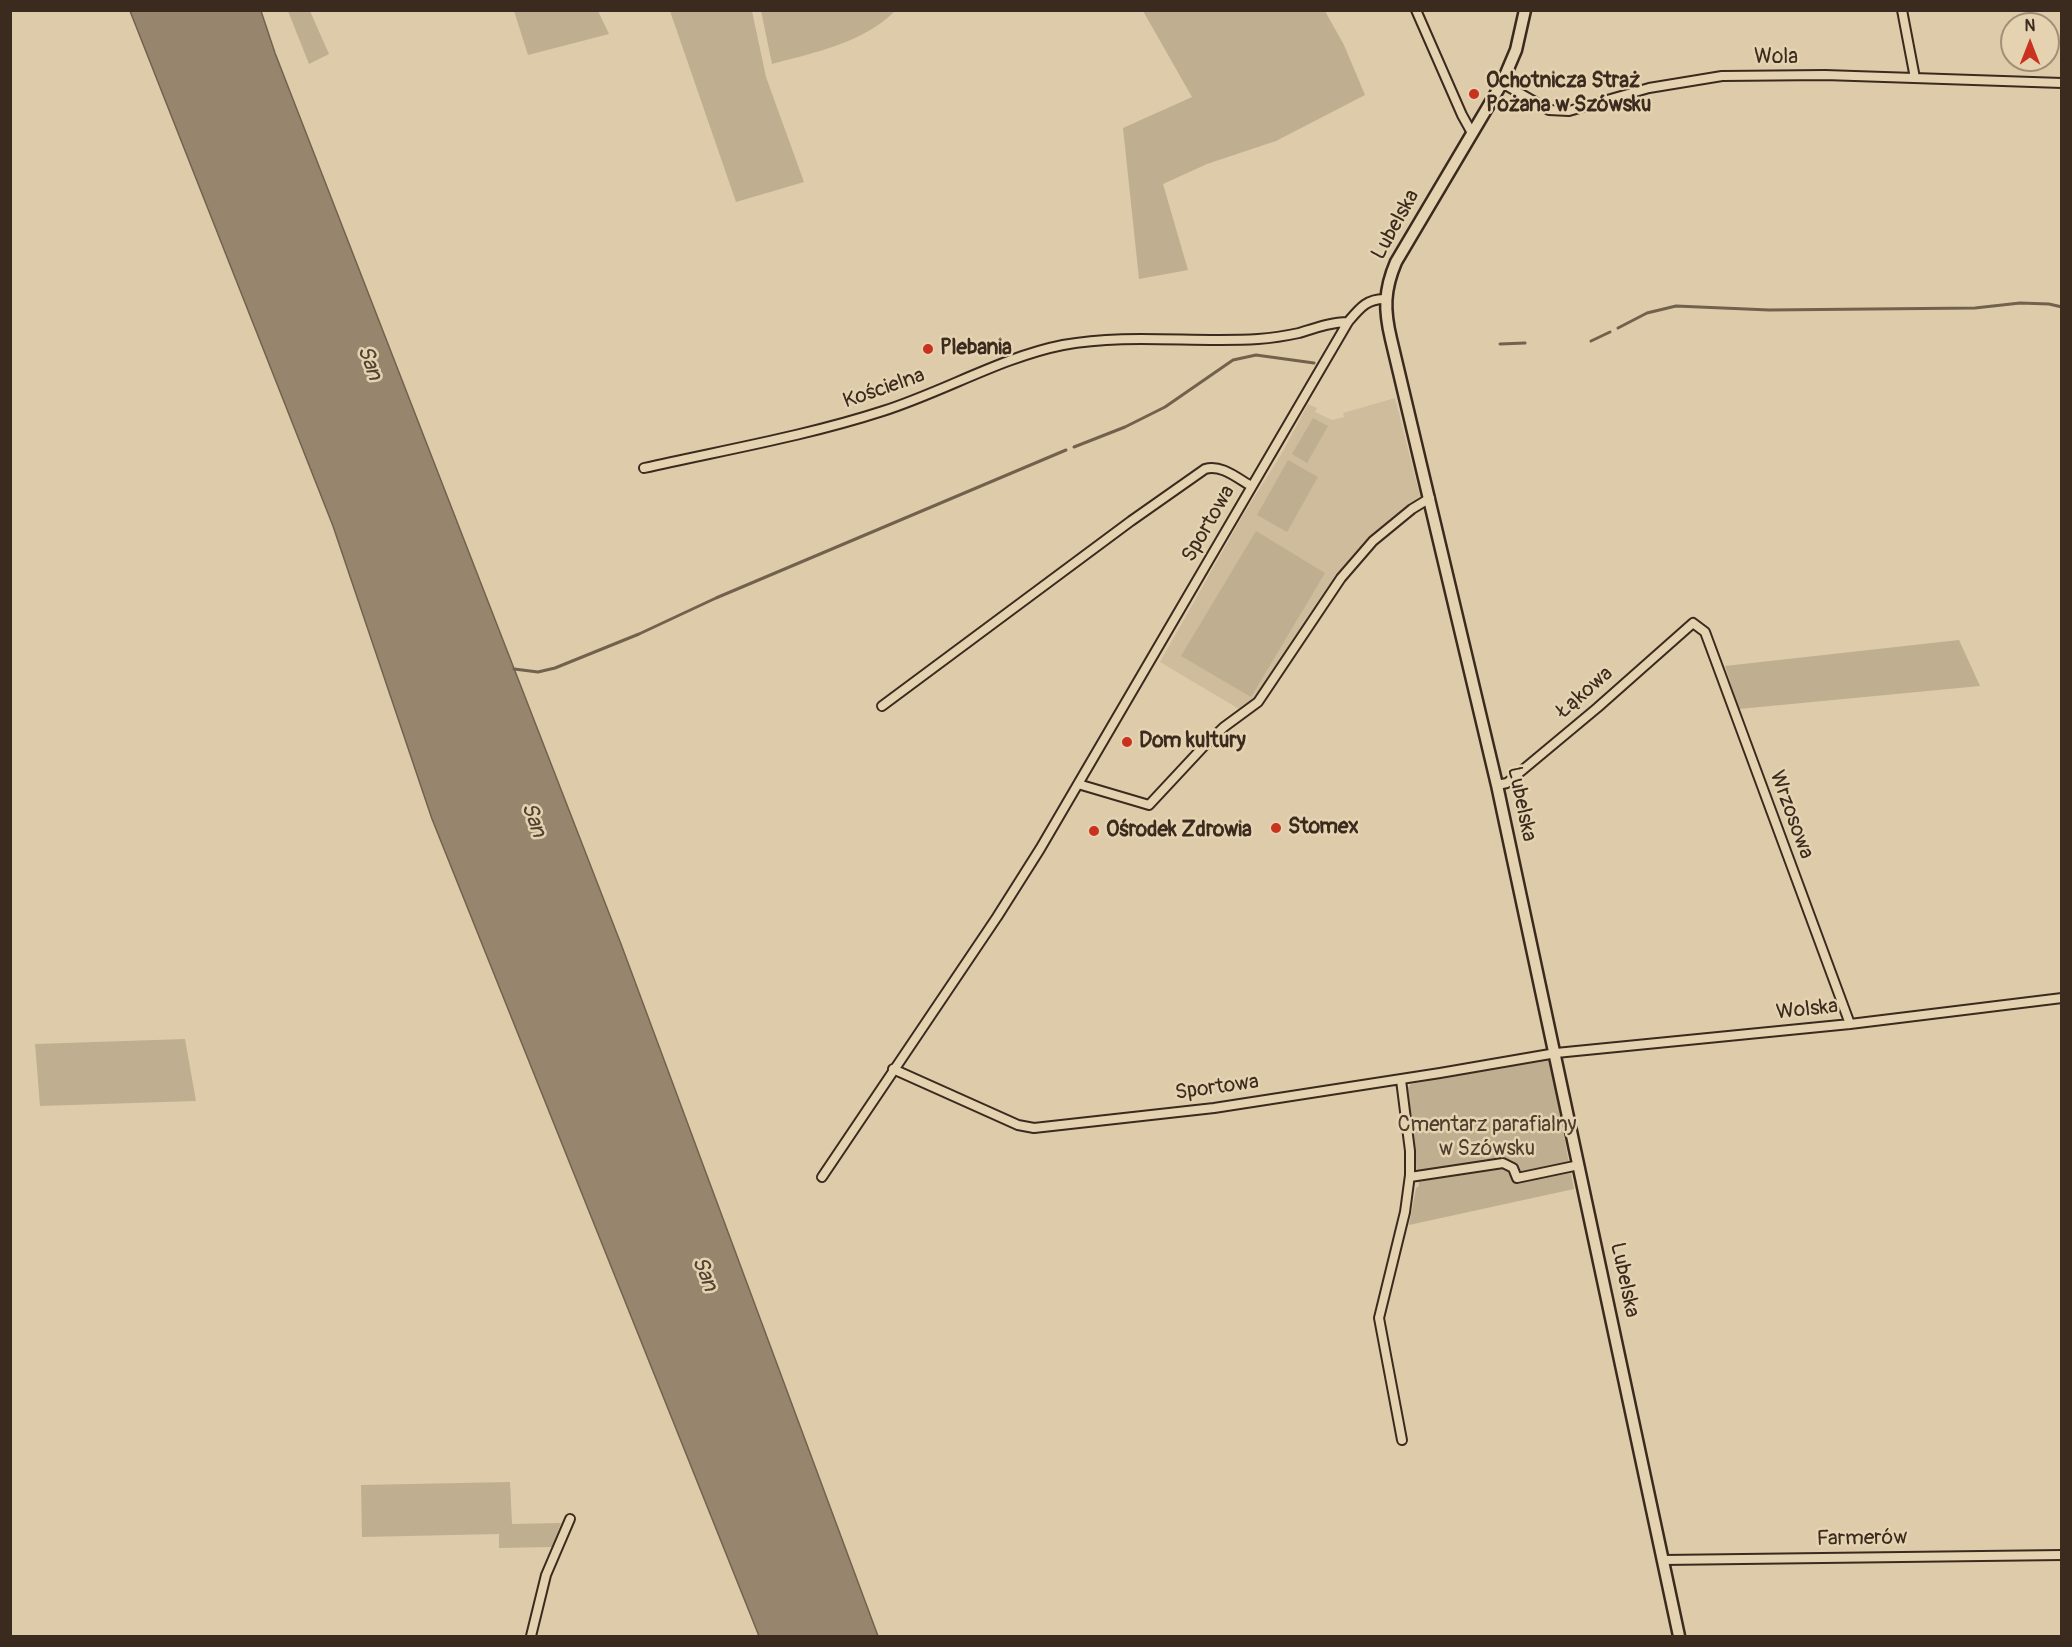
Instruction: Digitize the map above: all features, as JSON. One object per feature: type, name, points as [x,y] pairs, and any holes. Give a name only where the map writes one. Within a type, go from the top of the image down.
[{"type":"main road","name":"Lubelska","points":[[1526,10],[1516,50],[1502,83],[1401,252],[1390,276],[1386,299],[1387,323],[1497,785],[1556,1053],[1678,1636]]},
{"type":"street","points":[[1416,10],[1472,133]]},
{"type":"street","points":[[1902,10],[1915,78]]},
{"type":"street","name":"Wola","points":[[1502,83],[1549,110],[1569,111],[1649,88],[1722,76],[1825,75],[2061,83]]},
{"type":"street","name":"Sportowa","points":[[822,1177],[997,917],[1078,784],[1348,322],[1367,302],[1372,299],[1386,299]]},
{"type":"street","name":"Kościelna","points":[[644,468],[809,431],[884,411],[1002,364],[1060,346],[1100,339],[1259,339],[1278,337],[1338,322],[1348,322]]},
{"type":"street","points":[[882,706],[1131,521],[1205,469],[1213,467],[1220,469],[1251,486]]},
{"type":"street","points":[[1078,784],[1149,805],[1211,739],[1258,702],[1341,578],[1373,541],[1412,509],[1430,498]]},
{"type":"street","name":"Łąkowa","points":[[1497,785],[1507,783],[1534,761],[1693,622]]},
{"type":"street","name":"Wrzosowa","points":[[1693,622],[1705,632],[1850,1024]]},
{"type":"street","name":"Wolska","points":[[1556,1053],[1850,1024],[2061,998]]},
{"type":"street","name":"Sportowa","points":[[893,1069],[1018,1125],[1034,1128],[1214,1108],[1401,1080],[1556,1053]]},
{"type":"street","points":[[1401,1080],[1410,1151],[1410,1177],[1405,1212],[1379,1317],[1402,1440]]},
{"type":"street","points":[[1410,1177],[1503,1163],[1513,1168],[1517,1178],[1579,1165]]},
{"type":"street","points":[[531,1636],[546,1575],[570,1519]]},
{"type":"street","name":"Farmerów","points":[[1663,1560],[2061,1555]]},
{"type":"shaded area","points":[[1395,398],[1420,496],[1372,537],[1341,570],[1252,703],[1239,709],[1160,662],[1243,515],[1282,453],[1308,404],[1317,408],[1315,412],[1332,420],[1344,417],[1343,413]]},
{"type":"green space","points":[[761,10],[895,11],[854,39],[772,64]]},
{"type":"green space","points":[[288,11],[310,11],[329,54],[309,64]]},
{"type":"green space","points":[[514,11],[598,11],[609,34],[528,55]]},
{"type":"green space","points":[[670,11],[752,11],[766,77],[804,182],[736,202]]},
{"type":"green space","points":[[1143,11],[1325,11],[1344,45],[1365,95],[1276,141],[1207,164],[1163,184],[1188,270],[1139,279],[1123,128],[1192,97]]},
{"type":"green space","points":[[1313,418],[1328,426],[1307,463],[1292,454]]},
{"type":"green space","points":[[1288,460],[1318,477],[1287,532],[1257,515]]},
{"type":"green space","points":[[1256,531],[1325,573],[1251,697],[1181,656]]},
{"type":"green space","points":[[1959,640],[1980,686],[1739,709],[1725,666]]},
{"type":"green space","points":[[185,1039],[196,1101],[40,1106],[35,1044]]},
{"type":"green space","name":"Cmentarz parafialny w Szówsku","points":[[1549,1057],[1574,1189],[1409,1225],[1416,1188],[1419,1186],[1405,1091],[1411,1084]]},
{"type":"green space","points":[[510,1482],[512,1524],[561,1523],[552,1547],[499,1548],[499,1534],[362,1537],[361,1485]]},
{"type":"water","name":"San","points":[[130,11],[261,11],[275,53],[621,944],[878,1636],[759,1636],[432,819],[333,526]]},
{"type":"waterway","points":[[1618,328],[1647,313],[1676,306],[1769,310],[1975,308],[2020,303],[2062,307]]},
{"type":"waterway","points":[[1591,341],[1610,332]]},
{"type":"waterway","points":[[1500,344],[1525,343]]},
{"type":"waterway","points":[[1074,447],[1125,427],[1165,407],[1233,360],[1256,355],[1314,363]]},
{"type":"waterway","points":[[514,669],[538,672],[555,668],[1066,450]]},
{"type":"place","name":"Ochotnicza Straż Pożana w Szówsku","points":[[1474,94]]},
{"type":"place","name":"Plebania","points":[[928,349]]},
{"type":"place","name":"Dom kultury","points":[[1127,742]]},
{"type":"place","name":"Stomex","points":[[1276,828]]},
{"type":"place","name":"Ośrodek Zdrowia","points":[[1094,831]]}]
